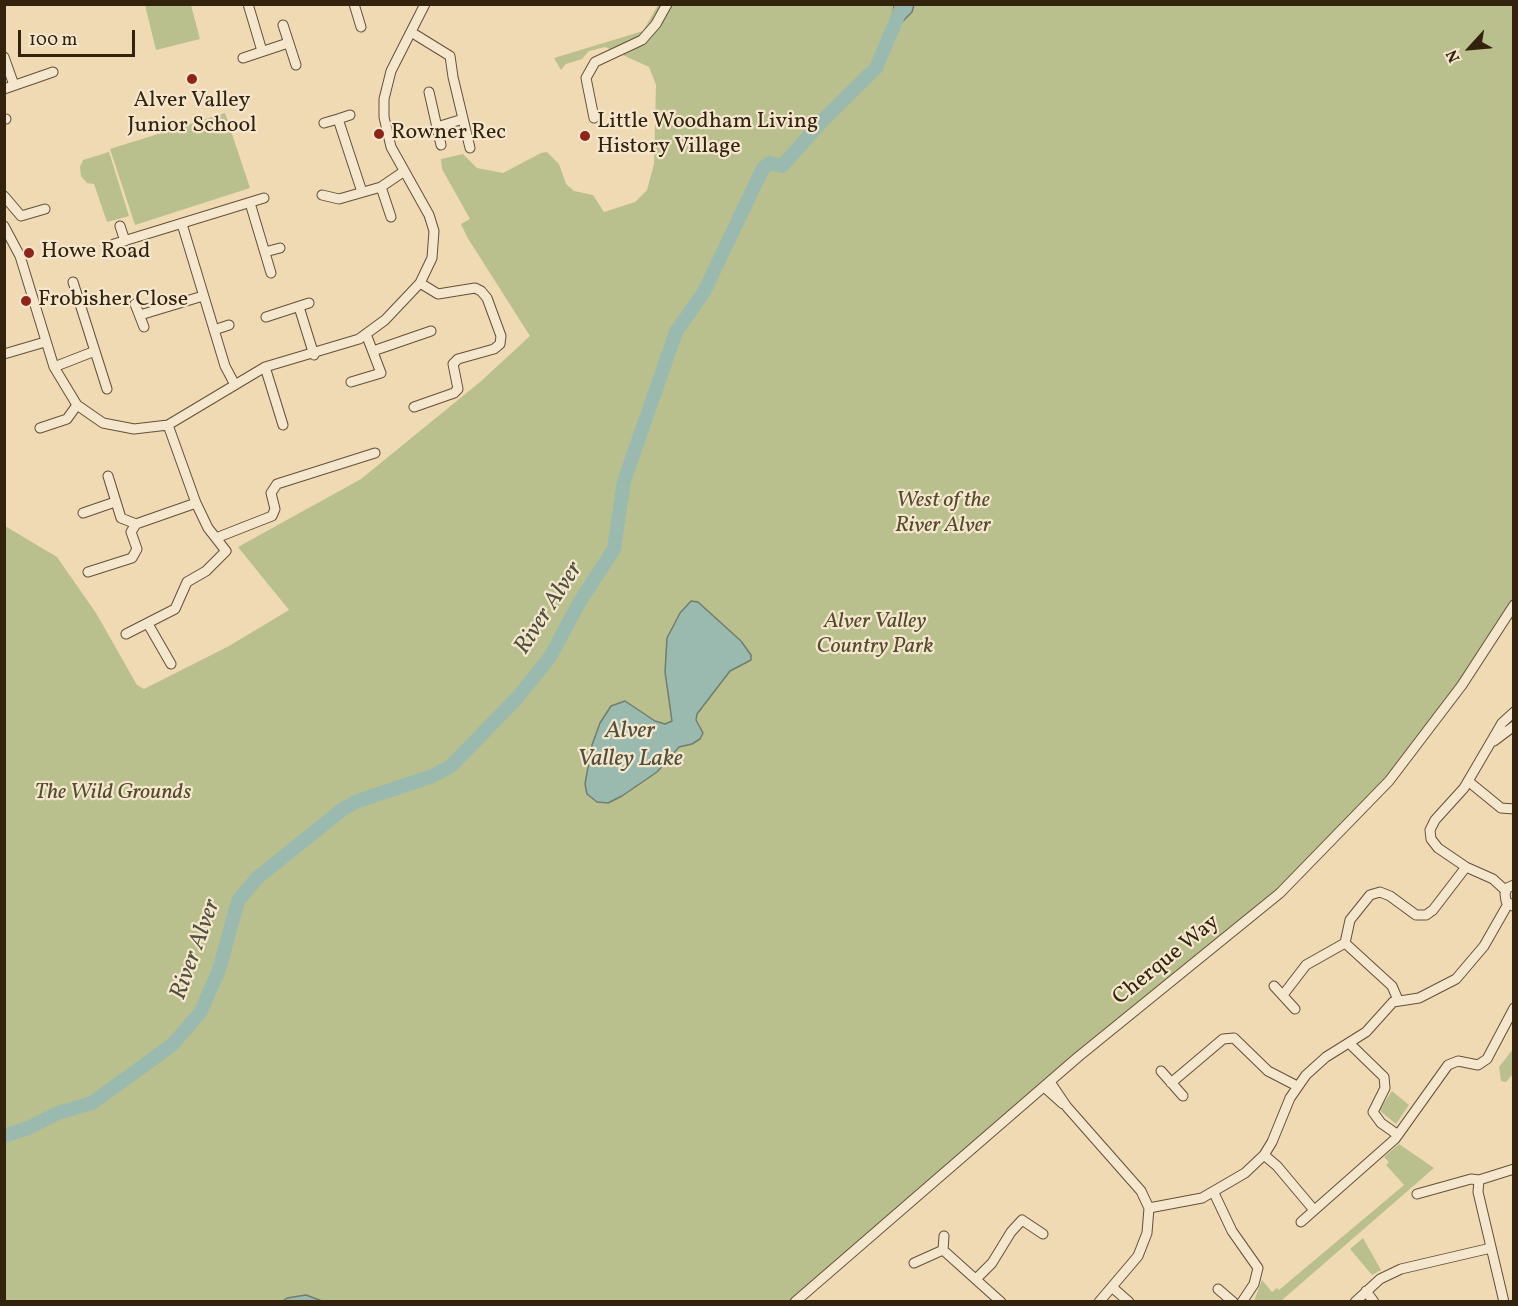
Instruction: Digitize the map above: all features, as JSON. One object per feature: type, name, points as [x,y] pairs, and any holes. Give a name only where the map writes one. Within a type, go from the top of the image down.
[{"type":"street","points":[[248,4],[262,51]]},
{"type":"street","points":[[354,4],[361,27]]},
{"type":"street","points":[[4,226],[20,256],[54,367],[77,405],[103,423],[120,428],[149,429],[168,425],[195,411],[234,383],[265,367],[314,355],[359,339],[385,320],[420,283],[432,258],[434,231],[422,200],[403,172],[386,131],[384,99],[391,70],[425,4]]},
{"type":"street","points":[[594,118],[586,78],[595,62],[642,40],[657,24],[667,4]]},
{"type":"street","points":[[283,25],[296,65]]},
{"type":"street","points":[[411,32],[450,56],[470,147]]},
{"type":"street","points":[[243,58],[288,43]]},
{"type":"street","points":[[4,57],[14,85]]},
{"type":"street","points":[[4,89],[53,72]]},
{"type":"street","points":[[429,92],[441,145]]},
{"type":"street","points":[[324,123],[351,115]]},
{"type":"street","points":[[338,119],[362,192]]},
{"type":"street","points":[[437,126],[463,119]]},
{"type":"street","points":[[322,195],[339,199],[381,187],[403,172]]},
{"type":"street","points":[[381,187],[391,217]]},
{"type":"street","points":[[4,196],[21,216],[45,209]]},
{"type":"street","points":[[114,244],[264,198]]},
{"type":"street","points":[[249,203],[271,273]]},
{"type":"street","points":[[182,224],[225,366],[234,383]]},
{"type":"street","points":[[120,226],[125,241]]},
{"type":"street","points":[[265,252],[280,248]]},
{"type":"street","points":[[73,282],[106,389]]},
{"type":"street","points":[[414,407],[453,393],[458,389],[453,364],[500,344],[501,336],[487,298],[481,291],[475,288],[438,294],[420,283]]},
{"type":"street","points":[[140,315],[203,296]]},
{"type":"street","points":[[266,317],[309,303]]},
{"type":"street","points":[[135,304],[144,327]]},
{"type":"street","points":[[299,307],[314,355]]},
{"type":"street","points":[[214,330],[229,325]]},
{"type":"street","points":[[373,351],[431,331]]},
{"type":"street","points":[[351,382],[381,374],[366,334]]},
{"type":"street","points":[[4,354],[45,342]]},
{"type":"street","points":[[54,367],[95,351]]},
{"type":"street","points":[[265,367],[283,425]]},
{"type":"street","points":[[40,428],[67,418],[77,405]]},
{"type":"street","points":[[126,634],[175,609],[187,582],[206,571],[226,551],[196,503],[168,425]]},
{"type":"street","points":[[216,538],[272,516],[275,509],[270,493],[277,484],[375,453]]},
{"type":"street","points":[[108,476],[121,518],[136,524]]},
{"type":"street","points":[[82,513],[115,502]]},
{"type":"street","points":[[88,572],[132,558],[137,549],[131,532],[136,524],[196,503]]},
{"type":"street","name":"Cherque Way","points":[[795,1302],[1047,1084],[1242,926],[1332,843],[1389,781],[1427,733],[1497,635],[1514,605]]},
{"type":"street","points":[[148,624],[171,664]]},
{"type":"street","points":[[1149,1208],[1186,1203],[1214,1193],[1245,1173],[1264,1155],[1297,1086],[1316,1065],[1366,1032],[1388,1005],[1398,1000],[1419,998],[1456,979],[1484,946],[1511,905],[1509,887],[1466,867],[1438,848],[1431,839],[1430,830],[1435,820],[1468,781],[1494,741],[1502,723],[1514,712]]},
{"type":"street","points":[[1494,741],[1514,726]]},
{"type":"street","points":[[1468,781],[1501,808],[1514,808]]},
{"type":"street","points":[[1345,943],[1347,926],[1370,895],[1385,893],[1416,915],[1426,915],[1466,867]]},
{"type":"street","points":[[1283,995],[1306,965],[1345,943]]},
{"type":"street","points":[[1345,943],[1392,986],[1398,1000]]},
{"type":"street","points":[[1274,986],[1295,1010]]},
{"type":"street","points":[[1301,1222],[1398,1135],[1451,1063],[1458,1061],[1474,1066],[1487,1059],[1514,1008]]},
{"type":"street","points":[[1233,1038],[1235,1026]]},
{"type":"street","points":[[1171,1083],[1223,1039],[1233,1038],[1268,1071],[1297,1086]]},
{"type":"street","points":[[1349,1043],[1384,1077],[1385,1088],[1373,1112],[1398,1135]]},
{"type":"street","points":[[1161,1071],[1183,1096]]},
{"type":"street","points":[[1047,1084],[1141,1191],[1149,1208],[1143,1246],[1132,1266],[1099,1302]]},
{"type":"street","points":[[1264,1155],[1277,1166],[1314,1210]]},
{"type":"street","points":[[1417,1194],[1471,1179],[1479,1180],[1514,1169]]},
{"type":"street","points":[[1479,1180],[1478,1192],[1504,1302]]},
{"type":"street","points":[[1214,1193],[1232,1231],[1258,1268],[1254,1284],[1242,1302]]},
{"type":"street","points":[[1020,1210],[1022,1220],[1043,1234]]},
{"type":"street","points":[[976,1279],[992,1263],[1011,1232],[1022,1220]]},
{"type":"street","points":[[943,1250],[944,1236]]},
{"type":"street","points":[[1355,1302],[1380,1279],[1401,1269],[1491,1248]]},
{"type":"street","points":[[943,1250],[1001,1302]]},
{"type":"street","points":[[914,1263],[943,1250]]},
{"type":"street","points":[[1113,1288],[1129,1302]]},
{"type":"street","points":[[1218,1289],[1233,1302]]},
{"type":"street","points":[[1366,1291],[1374,1302]]},
{"type":"green space","points":[[145,5],[191,5],[200,39],[156,50]]},
{"type":"green space","name":"Alver Valley Country Park","points":[[658,5],[1513,5],[1513,598],[1427,733],[1332,843],[1234,932],[1078,1057],[795,1301],[5,1302],[5,526],[57,557],[96,613],[137,685],[144,689],[229,646],[289,610],[238,547],[361,479],[480,382],[530,336],[467,237],[461,224],[470,219],[442,169],[441,159],[463,154],[477,168],[503,173],[547,152],[559,164],[566,184],[574,191],[593,195],[604,212],[635,202],[647,190],[654,164],[656,85],[649,67],[605,47],[589,51],[582,59],[566,64],[561,70],[554,58],[643,31]]},
{"type":"green space","points":[[225,113],[250,188],[135,225],[110,149]]},
{"type":"green space","points":[[109,152],[129,216],[107,222],[94,184],[87,183],[81,176],[80,167],[83,160]]},
{"type":"green space","points":[[1513,1049],[1513,1074],[1506,1082],[1501,1081],[1499,1067]]},
{"type":"green space","points":[[1392,1091],[1409,1105],[1396,1124],[1379,1110]]},
{"type":"green space","points":[[1399,1144],[1434,1168],[1281,1301],[1254,1301],[1262,1280],[1272,1292],[1277,1288],[1279,1290],[1404,1185],[1386,1165],[1389,1162],[1384,1157]]},
{"type":"green space","points":[[1363,1238],[1381,1270],[1372,1275],[1350,1249]]},
{"type":"water","points":[[894,5],[914,5],[912,12],[900,24],[892,23]]},
{"type":"water","name":"Alver Valley Lake","points":[[691,601],[698,602],[741,641],[751,655],[751,660],[730,671],[697,714],[696,720],[703,733],[700,739],[692,744],[679,747],[657,772],[622,796],[608,803],[597,802],[587,794],[585,784],[592,745],[600,723],[611,706],[625,701],[655,721],[665,724],[672,721],[665,672],[667,638],[680,613]]},
{"type":"water","points":[[306,1295],[322,1301],[283,1301],[287,1298]]},
{"type":"waterway","name":"River Alver","points":[[4,1136],[28,1128],[58,1113],[92,1103],[172,1045],[200,1013],[219,970],[238,901],[257,878],[343,809],[358,801],[430,777],[450,767],[518,697],[550,657],[579,603],[614,549],[624,481],[676,332],[704,292],[763,168],[770,163],[782,166],[823,120],[876,68],[903,4]]},
{"type":"place","name":"Alver Valley Junior School","points":[[192,79]]},
{"type":"place","name":"Rowner Rec","points":[[379,134]]},
{"type":"place","name":"Little Woodham Living History Village","points":[[585,136]]},
{"type":"place","name":"Howe Road","points":[[29,253]]},
{"type":"place","name":"Frobisher Close","points":[[26,301]]},
{"type":"park label","name":"West of the River Alver","points":[[943,514]]},
{"type":"park label","name":"The Wild Grounds","points":[[113,794]]}]
